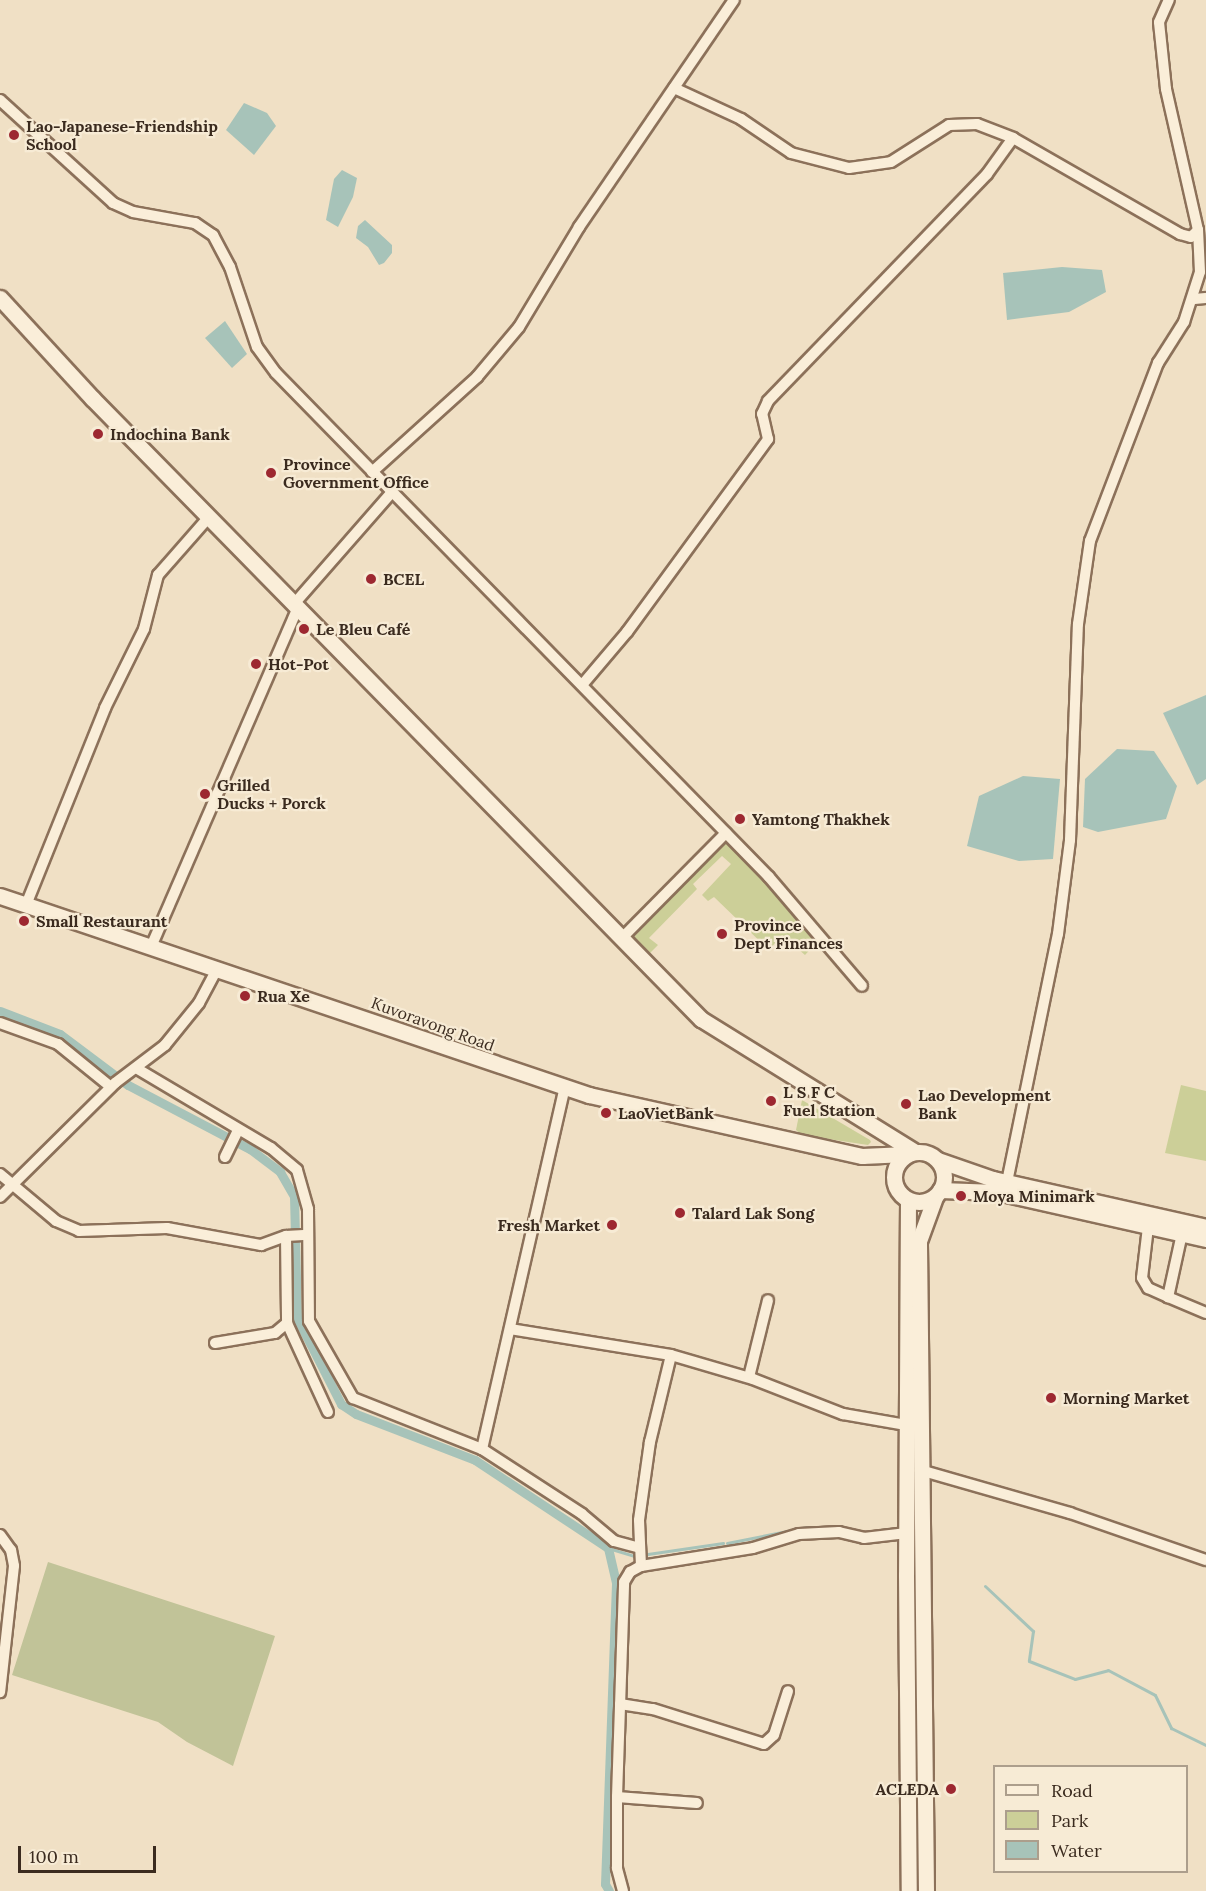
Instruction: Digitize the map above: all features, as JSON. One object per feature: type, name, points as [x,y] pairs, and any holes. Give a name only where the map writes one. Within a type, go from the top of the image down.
[{"type":"street","points":[[372,472],[477,376],[519,327],[579,227],[734,0]]},
{"type":"street","points":[[1007,1182],[1058,934],[1070,840],[1078,624],[1090,541],[1160,359],[1184,322],[1194,298],[1201,263],[1198,230],[1166,88],[1159,22],[1169,0]]},
{"type":"street","points":[[674,88],[741,119],[791,153],[849,168],[891,162],[949,125],[977,123],[1013,138],[1180,234],[1191,237],[1198,230]]},
{"type":"street","points":[[0,100],[113,203],[133,212],[195,223],[213,235],[230,267],[262,355],[372,472],[769,877],[861,987]]},
{"type":"street","points":[[582,685],[627,632],[768,439],[762,414],[768,401],[978,184],[1013,138]]},
{"type":"street","points":[[0,298],[209,517],[701,1019],[910,1153]]},
{"type":"street","points":[[1194,298],[1206,298]]},
{"type":"street","points":[[151,947],[296,606],[392,492]]},
{"type":"street","points":[[26,905],[105,708],[144,629],[158,576],[209,517]]},
{"type":"street","points":[[621,939],[726,833]]},
{"type":"street","name":"Kuvoravong Road","points":[[0,896],[565,1087],[862,1156]]},
{"type":"street","points":[[0,1197],[113,1085],[165,1045],[189,1017],[217,969]]},
{"type":"street","points":[[0,1023],[58,1044],[113,1085]]},
{"type":"street","points":[[131,1071],[272,1148],[297,1170],[305,1190],[309,1321],[346,1391],[361,1403],[482,1449],[582,1514],[614,1541],[640,1548]]},
{"type":"street","points":[[482,1449],[565,1087]]},
{"type":"street","points":[[225,1157],[238,1130]]},
{"type":"street","points":[[894,1184],[894,1170],[910,1153]]},
{"type":"street","points":[[862,1156],[910,1153],[1007,1182],[1183,1228],[1206,1239]]},
{"type":"street","points":[[862,1156],[894,1184],[908,1200],[922,1202],[937,1194],[997,1192],[1149,1227],[1206,1227]]},
{"type":"street","points":[[926,1891],[919,1241],[944,1175],[938,1160]]},
{"type":"street","points":[[0,1174],[56,1221],[79,1231],[166,1228],[261,1245],[286,1236],[308,1235]]},
{"type":"street","points":[[908,1200],[906,1425],[909,1891]]},
{"type":"street","points":[[1149,1227],[1142,1278],[1148,1288],[1206,1313]]},
{"type":"street","points":[[1168,1297],[1183,1228]]},
{"type":"street","points":[[286,1236],[287,1323],[328,1412]]},
{"type":"street","points":[[749,1377],[768,1300]]},
{"type":"street","points":[[215,1343],[275,1333],[287,1323]]},
{"type":"street","points":[[510,1329],[671,1355],[749,1377],[843,1414],[906,1425]]},
{"type":"street","points":[[641,1566],[639,1520],[651,1442],[671,1355]]},
{"type":"street","points":[[920,1470],[1070,1513],[1206,1560]]},
{"type":"street","points":[[623,1891],[617,1868],[616,1797],[624,1582],[630,1572],[641,1566],[753,1548],[799,1534],[839,1532],[864,1538],[907,1533]]},
{"type":"street","points":[[0,1535],[11,1550],[14,1566],[0,1692]]},
{"type":"street","points":[[620,1704],[653,1709],[764,1744],[774,1736],[788,1691]]},
{"type":"street","points":[[616,1797],[697,1803]]},
{"type":"green space","points":[[724,842],[766,879],[818,941],[805,955],[782,935],[769,950],[714,897],[708,901],[702,895],[731,864],[722,856],[693,884],[697,889],[649,938],[658,945],[647,956],[632,939]]},
{"type":"green space","points":[[1181,1085],[1206,1091],[1206,1161],[1165,1153]]},
{"type":"green space","points":[[802,1100],[871,1142],[868,1145],[802,1135],[796,1130]]},
{"type":"green space","points":[[48,1562],[275,1636],[233,1766],[187,1742],[158,1722],[12,1675]]},
{"type":"water","points":[[244,103],[267,113],[276,126],[254,155],[226,130]]},
{"type":"water","points":[[342,170],[357,178],[353,197],[338,227],[326,220],[334,179]]},
{"type":"water","points":[[365,220],[392,245],[392,253],[384,263],[379,265],[368,247],[356,238],[358,226]]},
{"type":"water","points":[[1062,267],[1102,270],[1106,292],[1069,312],[1007,320],[1003,273]]},
{"type":"water","points":[[225,321],[247,354],[232,368],[205,338]]},
{"type":"water","points":[[1206,695],[1206,779],[1197,785],[1163,713]]},
{"type":"water","points":[[1117,749],[1154,751],[1177,786],[1166,819],[1098,832],[1083,827],[1085,779]]},
{"type":"water","points":[[1023,776],[1060,779],[1053,859],[1019,861],[967,846],[979,796]]},
{"type":"waterway","points":[[0,1011],[60,1034],[128,1085],[250,1149],[280,1172],[294,1196],[297,1318],[341,1404],[356,1414],[475,1460],[608,1548],[616,1584],[605,1884],[609,1891]]},
{"type":"waterway","points":[[727,1543],[807,1527],[839,1528]]},
{"type":"waterway","points":[[608,1548],[634,1556],[723,1543]]},
{"type":"waterway","points":[[985,1586],[1033,1631],[1029,1661],[1075,1679],[1108,1670],[1155,1695],[1171,1728],[1206,1745]]},
{"type":"place","name":"Lao-Japanese-Friendship School","points":[[14,135]]},
{"type":"place","name":"Indochina Bank","points":[[98,434]]},
{"type":"place","name":"Province Government Office","points":[[271,473]]},
{"type":"place","name":"BCEL","points":[[371,579]]},
{"type":"place","name":"Le Bleu Café","points":[[304,629]]},
{"type":"place","name":"Hot-Pot","points":[[256,664]]},
{"type":"place","name":"Grilled Ducks + Porck","points":[[205,794]]},
{"type":"place","name":"Yamtong Thakhek","points":[[740,819]]},
{"type":"place","name":"Small Restaurant","points":[[24,921]]},
{"type":"place","name":"Province Dept Finances","points":[[722,934]]},
{"type":"place","name":"Rua Xe","points":[[245,996]]},
{"type":"place","name":"L S F C Fuel Station","points":[[771,1101]]},
{"type":"place","name":"Lao Development Bank","points":[[906,1104]]},
{"type":"place","name":"LaoVietBank","points":[[606,1113]]},
{"type":"place","name":"Moya Minimark","points":[[961,1196]]},
{"type":"place","name":"Talard Lak Song","points":[[680,1213]]},
{"type":"place","name":"Fresh Market","points":[[612,1225]]},
{"type":"place","name":"Morning Market","points":[[1051,1398]]},
{"type":"place","name":"ACLEDA","points":[[951,1789]]}]
